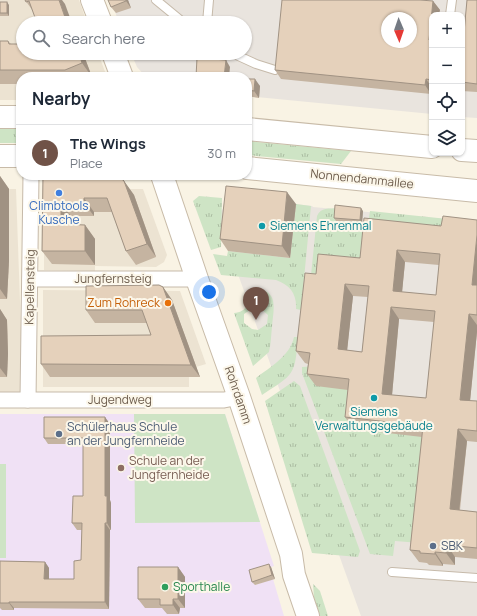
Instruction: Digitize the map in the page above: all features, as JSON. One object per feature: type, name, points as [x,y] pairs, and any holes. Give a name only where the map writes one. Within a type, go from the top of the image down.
[{"type":"main road","points":[[92,0],[98,16]]},
{"type":"main road","points":[[116,60],[120,72]]},
{"type":"main road","points":[[0,116],[16,117]]},
{"type":"main road","points":[[252,129],[429,147]]},
{"type":"main road","points":[[465,150],[477,151]]},
{"type":"main road","points":[[0,156],[16,156]]},
{"type":"main road","name":"Nonnendammallee","points":[[252,168],[477,191]]},
{"type":"main road","name":"Rohrdamm","points":[[164,180],[239,397],[291,554],[294,575],[308,616]]},
{"type":"street","name":"Kapellensteig","points":[[28,400],[31,180]]},
{"type":"street","name":"Jungfernsteig","points":[[30,279],[197,279]]},
{"type":"street","name":"Jugendweg","points":[[0,400],[224,400],[239,397]]},
{"type":"lane","points":[[156,0],[175,16]]},
{"type":"lane","points":[[208,16],[209,0]]},
{"type":"lane","points":[[450,12],[452,0]]},
{"type":"lane","points":[[247,60],[275,70]]},
{"type":"lane","points":[[392,572],[477,578]]},
{"type":"shaded area","points":[[0,0],[79,0],[85,16],[16,16],[16,60],[101,60],[105,72],[16,72],[16,100],[0,100]]},
{"type":"shaded area","points":[[111,0],[477,0],[477,118],[465,117],[465,12],[429,12],[429,114],[252,96],[252,72],[142,72],[134,60],[252,60],[252,16],[117,16]]},
{"type":"shaded area","points":[[0,183],[9,189],[16,189],[23,386],[19,393],[0,395]]},
{"type":"shaded area","points":[[44,189],[143,189],[167,255],[164,262],[156,267],[95,266],[95,271],[44,270]]},
{"type":"shaded area","points":[[234,197],[313,207],[477,222],[477,616],[361,616],[230,252],[228,251],[229,247],[217,216]]},
{"type":"shaded area","points":[[43,290],[180,291],[206,364],[196,367],[200,377],[189,377],[189,387],[43,387]]},
{"type":"shaded area","name":"Schule an der Jungfernheide","points":[[0,414],[225,414],[274,566],[251,573],[255,585],[273,579],[284,616],[0,616]]},
{"type":"green space","points":[[0,129],[16,129],[16,143],[0,143]]},
{"type":"green space","points":[[252,141],[351,151],[341,164],[252,155]]},
{"type":"green space","points":[[199,196],[222,198],[221,247],[211,250],[193,201]]},
{"type":"green space","points":[[296,204],[311,206],[301,310],[296,309],[292,291],[281,282],[276,280],[221,275],[213,254],[227,256],[228,251],[290,258]]},
{"type":"green space","points":[[337,208],[336,221],[368,224],[370,211],[477,222],[368,270],[310,285],[317,216],[323,210]]},
{"type":"green space","points":[[256,289],[269,293],[272,297],[274,308],[269,352],[253,366],[234,313],[245,309],[251,293]],"holes":[[[253,308],[260,308],[268,315],[267,324],[258,330],[252,329],[244,323],[244,314]]]},
{"type":"green space","points":[[294,337],[298,337],[297,350],[296,360],[291,373],[281,383],[262,395],[256,378],[284,355],[292,344]]},
{"type":"green space","points":[[318,366],[431,438],[420,543],[395,541],[393,556],[370,554],[302,373],[302,367]]},
{"type":"green space","points":[[294,381],[300,386],[360,551],[358,557],[312,553],[265,401]]},
{"type":"green space","points":[[134,414],[225,414],[260,522],[135,523]]},
{"type":"green space","points":[[0,464],[6,464],[6,558],[0,558]]},
{"type":"green space","points":[[313,584],[320,591],[328,616],[320,616],[314,598]]},
{"type":"building","points":[[25,0],[59,0],[65,16],[34,16],[29,1],[26,2]]},
{"type":"building","points":[[108,0],[126,0],[126,1],[111,7]]},
{"type":"building","points":[[282,0],[433,1],[432,12],[429,12],[429,80],[426,79],[425,85],[275,70]]},
{"type":"building","points":[[467,0],[477,0],[477,84],[465,82],[465,22]]},
{"type":"building","points":[[0,2],[7,2],[7,13],[0,13]]},
{"type":"building","points":[[0,41],[8,41],[9,44],[16,44],[16,60],[81,60],[82,63],[65,70],[0,70]]},
{"type":"building","points":[[197,60],[226,60],[225,72],[196,72]]},
{"type":"building","points":[[252,79],[255,79],[254,91],[252,91]]},
{"type":"building","points":[[43,180],[124,181],[147,244],[126,251],[107,198],[84,198],[84,203],[61,203],[61,224],[85,225],[85,251],[42,251]]},
{"type":"building","name":"Siemens Ehrenmal","points":[[226,186],[287,192],[282,246],[220,239]]},
{"type":"building","points":[[335,205],[361,208],[360,220],[334,218]]},
{"type":"building","name":"Siemens Verwaltungsgebäude","points":[[443,216],[477,220],[472,285],[477,285],[477,315],[469,314],[460,400],[477,401],[477,431],[458,429],[450,509],[477,512],[477,548],[447,545],[446,553],[435,552],[435,554],[420,553],[420,551],[410,550],[423,426],[345,417],[349,379],[307,374],[310,353],[296,351],[305,273],[316,274],[318,254],[360,258],[364,218],[441,226]],"holes":[[[397,250],[440,254],[436,295],[393,291]],[[345,284],[369,286],[362,352],[338,349]],[[391,307],[435,311],[426,398],[382,394]]]},
{"type":"building","points":[[159,285],[163,287],[191,365],[41,364],[41,336],[151,335],[142,310],[86,310],[86,286]]},
{"type":"building","points":[[44,417],[105,417],[105,496],[107,496],[107,523],[105,523],[105,602],[0,603],[0,561],[45,562],[44,579],[74,579],[74,561],[81,560],[82,523],[72,523],[73,496],[83,496],[83,438],[44,438]]},
{"type":"building","points":[[269,564],[272,575],[252,582],[249,570]]},
{"type":"building","name":"Sporthalle","points":[[138,567],[178,567],[178,599],[173,599],[173,605],[160,605],[160,599],[138,599]]},
{"type":"place","name":"Climbtools Kusche","points":[[59,193]]},
{"type":"place","name":"Siemens Ehrenmal","points":[[262,226]]},
{"type":"place","name":"Zum Rohreck","points":[[168,303]]},
{"type":"place","name":"The Wings","points":[[256,320]]},
{"type":"place","name":"Siemens Verwaltungsgebäude","points":[[374,398]]},
{"type":"place","name":"Schülerhaus Schule an der Jungfernheide","points":[[59,434]]},
{"type":"place","name":"Schule an der Jungfernheide","points":[[121,468]]},
{"type":"place","name":"SBK","points":[[433,546]]},
{"type":"place","name":"Sporthalle","points":[[165,587]]}]
